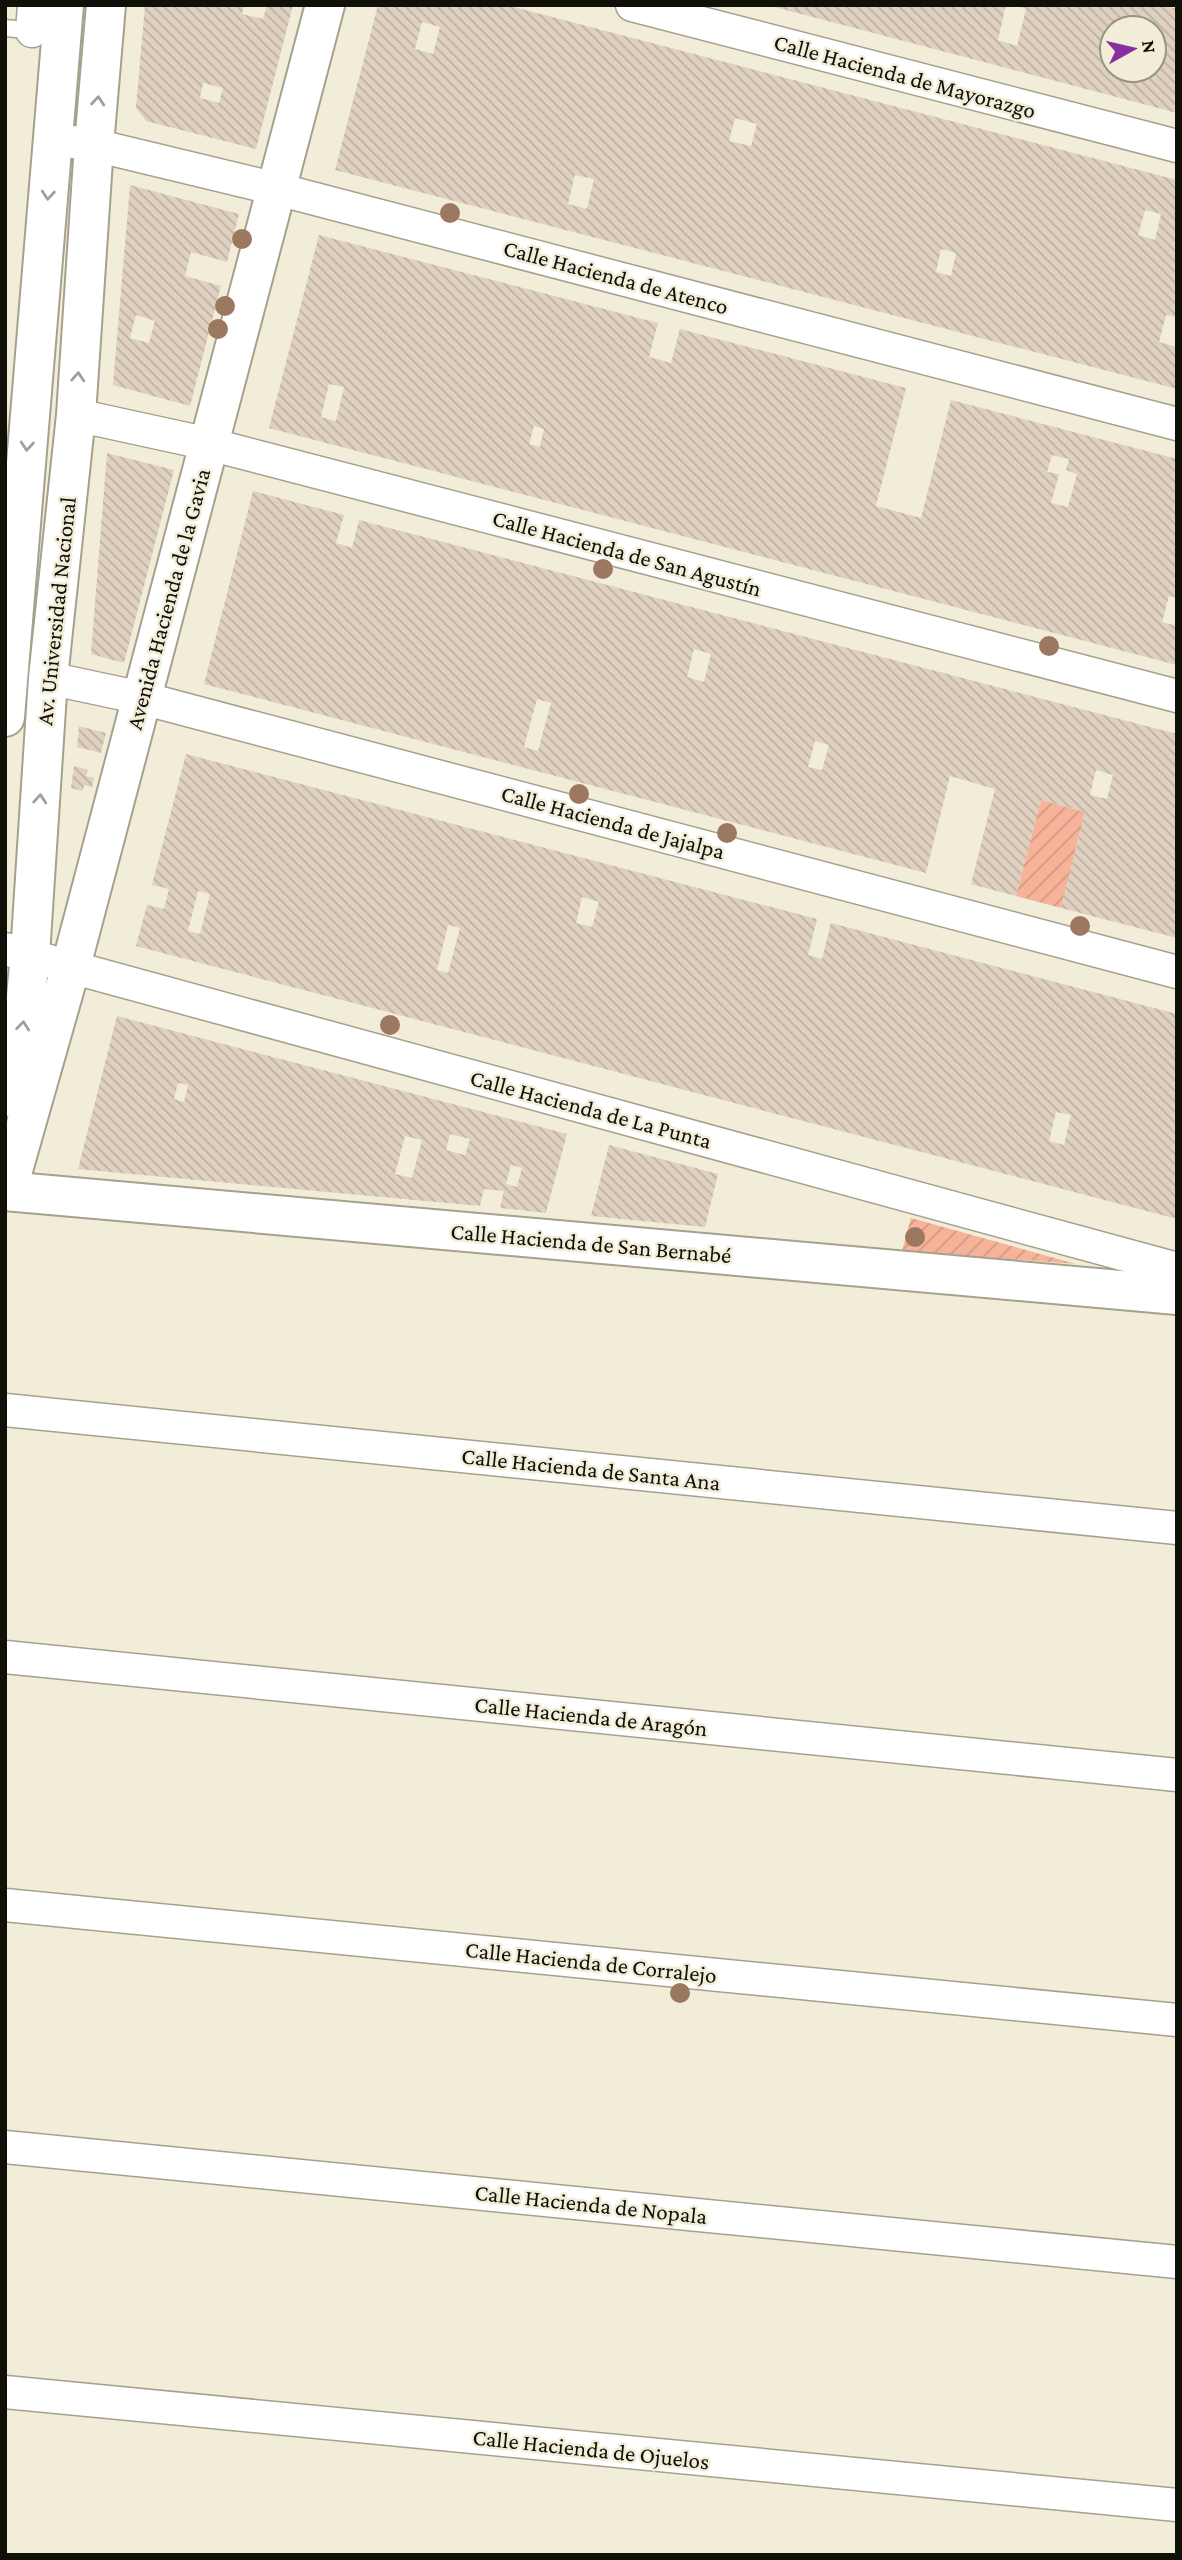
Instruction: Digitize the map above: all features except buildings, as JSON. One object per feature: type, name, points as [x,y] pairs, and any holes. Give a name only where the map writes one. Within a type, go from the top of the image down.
[{"type":"street","name":"Av. Universidad Nacional","points":[[7,1182],[18,952],[76,415],[106,5]]},
{"type":"street","name":"Avenida Hacienda de la Gavia","points":[[7,1182],[71,966],[325,5]]},
{"type":"street","name":"Calle Hacienda de Mayorazgo","points":[[632,5],[1177,146]]},
{"type":"street","name":"Av. Universidad Nacional","points":[[5,717],[14,493],[53,139],[39,21]]},
{"type":"street","name":"Calle Hacienda de Atenco","points":[[53,139],[94,145],[277,189],[1177,424]]},
{"type":"street","name":"Calle Hacienda de San Agustín","points":[[76,415],[209,444],[1177,696]]},
{"type":"street","name":"Calle Hacienda de Jajalpa","points":[[48,678],[142,698],[1177,972]]},
{"type":"street","name":"Calle Hacienda de La Punta","points":[[18,952],[1177,1269]]},
{"type":"street","name":"Calle Hacienda de San Bernabé","points":[[7,1182],[1177,1295]]},
{"type":"street","name":"Calle Hacienda de Santa Ana","points":[[5,1410],[1177,1528]]},
{"type":"street","name":"Calle Hacienda de Aragón","points":[[5,1657],[1177,1775]]},
{"type":"street","name":"Calle Hacienda de Corralejo","points":[[5,1905],[1177,2020]]},
{"type":"street","name":"Calle Hacienda de Nopala","points":[[5,2147],[1177,2262]]},
{"type":"street","name":"Calle Hacienda de Ojuelos","points":[[5,2392],[1177,2505]]},
{"type":"shaded area","points":[[1041,800],[1085,812],[1061,908],[1016,896]]},
{"type":"shaded area","points":[[911,1218],[1076,1264],[902,1251]]}]
